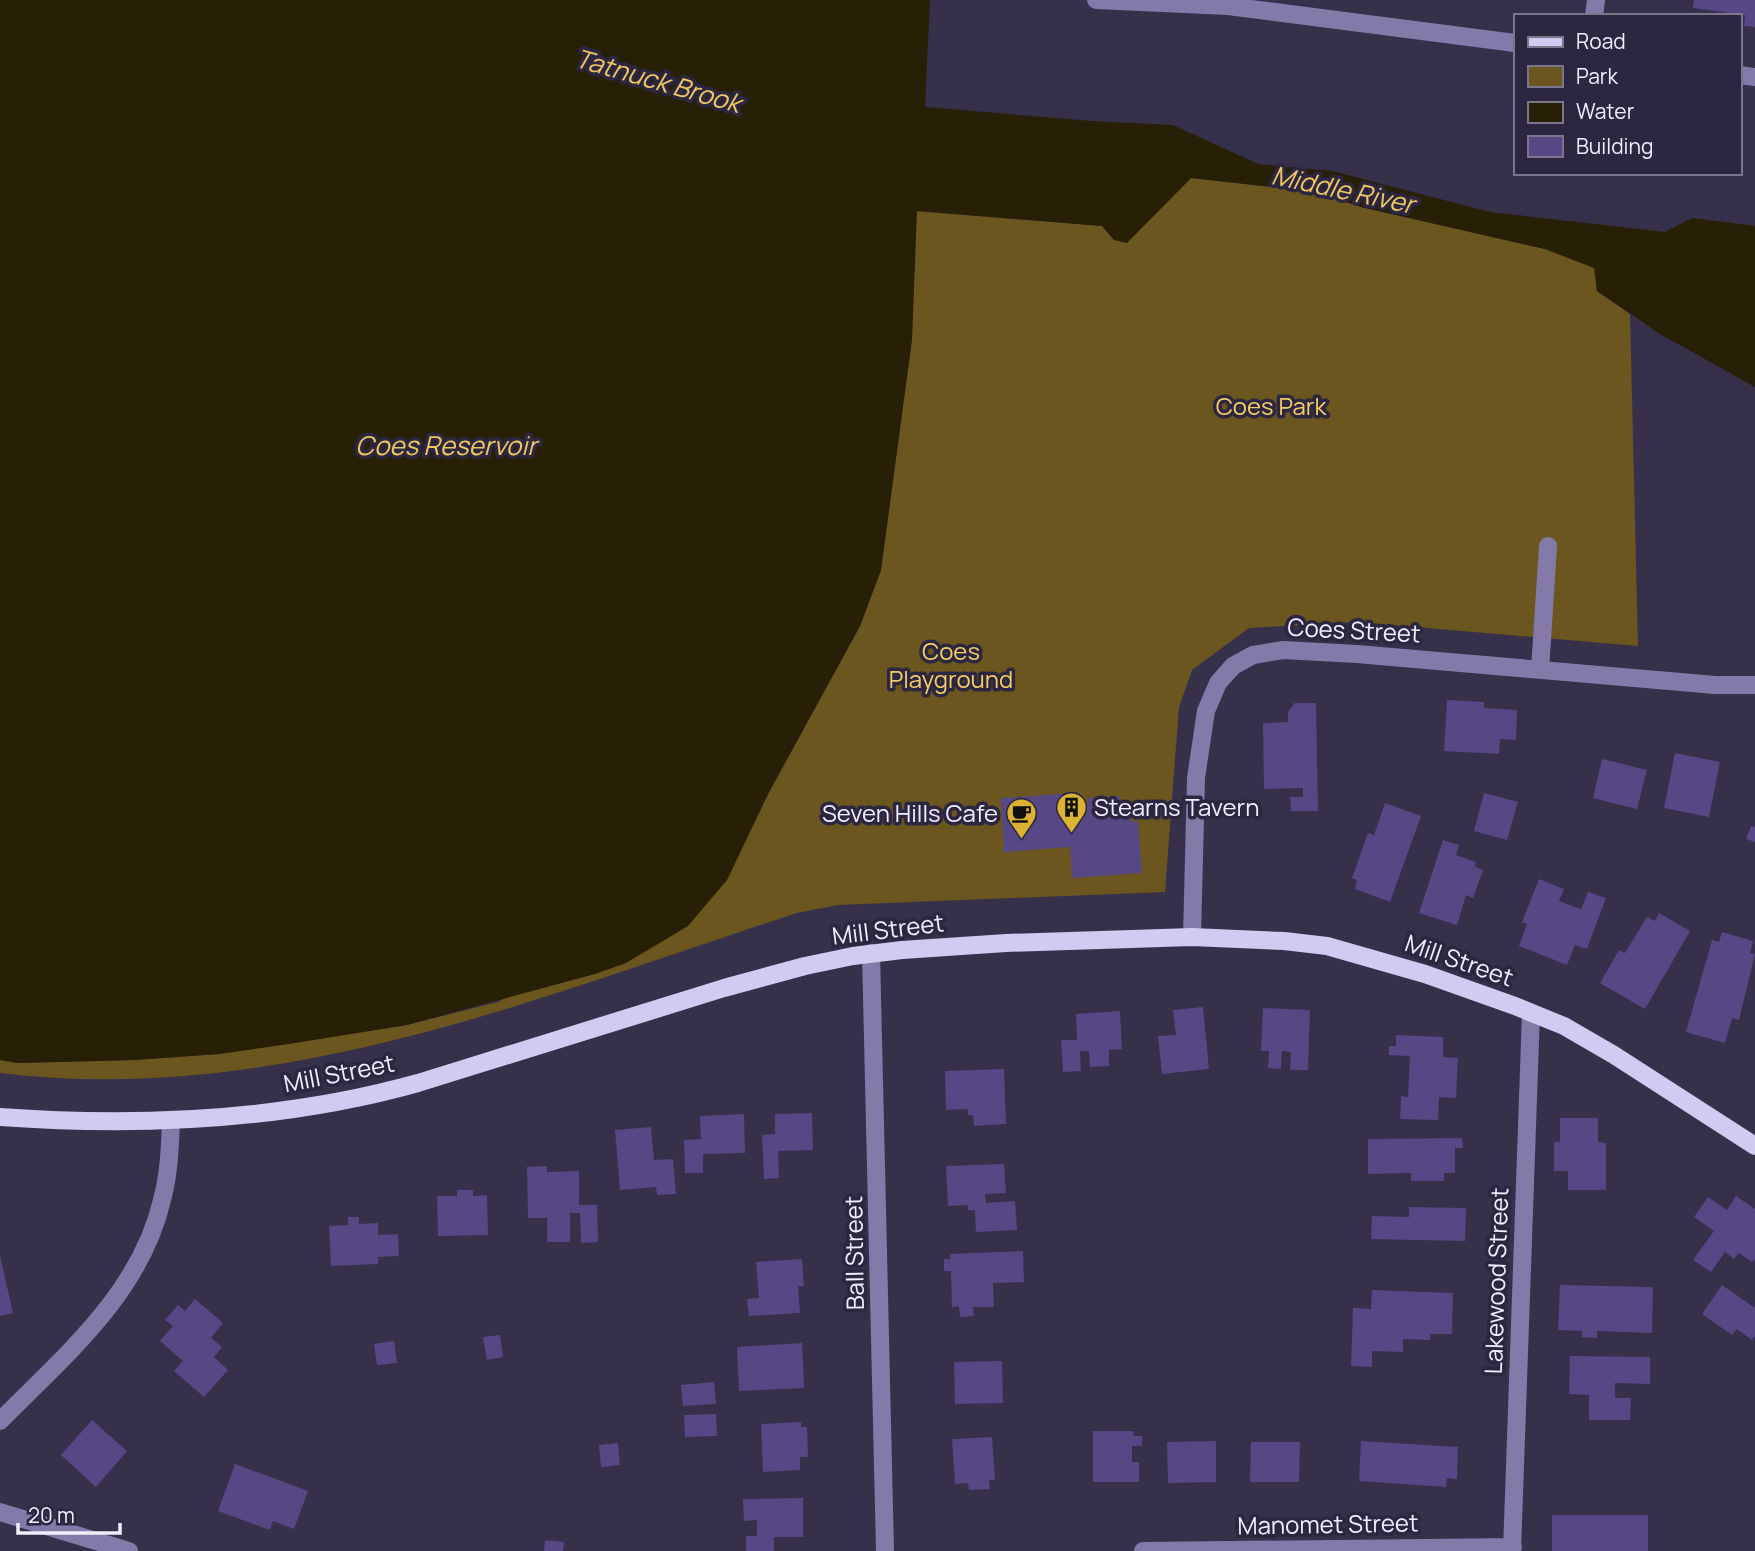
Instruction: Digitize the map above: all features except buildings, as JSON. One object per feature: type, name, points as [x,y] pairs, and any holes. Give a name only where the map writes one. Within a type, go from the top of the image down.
[{"type":"main road","name":"Mill Street","points":[[0,1117],[69,1122],[172,1121],[302,1108],[384,1093],[724,988],[805,966],[872,953],[1006,943],[1192,937],[1284,941],[1327,946],[1425,974],[1531,1013],[1564,1026],[1614,1055],[1755,1146]]},
{"type":"street","points":[[1096,0],[1228,6],[1514,43]]},
{"type":"street","points":[[1540,670],[1548,546]]},
{"type":"street","name":"Coes Street","points":[[1192,937],[1196,778],[1200,741],[1210,701],[1218,683],[1233,666],[1253,655],[1283,650],[1716,685],[1755,685]]},
{"type":"street","name":"Ball Street","points":[[872,953],[885,1551]]},
{"type":"street","name":"Lakewood Street","points":[[1513,1549],[1531,1013]]},
{"type":"street","points":[[0,1421],[101,1319],[144,1255],[163,1200],[172,1121]]},
{"type":"street","points":[[0,1512],[130,1551]]},
{"type":"street","name":"Manomet Street","points":[[1143,1551],[1513,1549]]},
{"type":"green space","name":"Coes Park","points":[[1191,178],[1316,192],[1361,207],[1545,249],[1595,268],[1597,291],[1630,314],[1638,646],[1357,622],[1249,628],[1192,670],[1179,707],[1165,892],[838,905],[797,913],[504,1010],[406,1037],[306,1059],[205,1074],[103,1079],[0,1073],[0,1060],[18,1063],[134,1060],[219,1054],[407,1025],[498,1002],[727,879],[768,794],[860,626],[881,570],[912,339],[916,211],[1102,226],[1114,240],[1127,242]]},
{"type":"water","name":"Coes Reservoir","points":[[0,0],[930,0],[925,107],[1173,125],[1258,164],[1332,171],[1490,212],[1665,232],[1692,218],[1755,226],[1755,387],[1660,334],[1597,291],[1594,268],[1545,249],[1361,207],[1316,192],[1191,178],[1127,243],[1114,240],[1102,226],[917,211],[912,339],[881,570],[860,626],[768,794],[727,880],[688,926],[626,963],[595,974],[407,1025],[219,1054],[134,1060],[18,1063],[0,1060]]},
{"type":"place","name":"Stearns Tavern","points":[[1071,835]]},
{"type":"place","name":"Seven Hills Cafe","points":[[1021,841]]},
{"type":"water label","name":"Tatnuck Brook","points":[[658,81]]},
{"type":"water label","name":"Middle River","points":[[1343,190]]},
{"type":"park label","name":"Coes Playground","points":[[951,666]]}]
